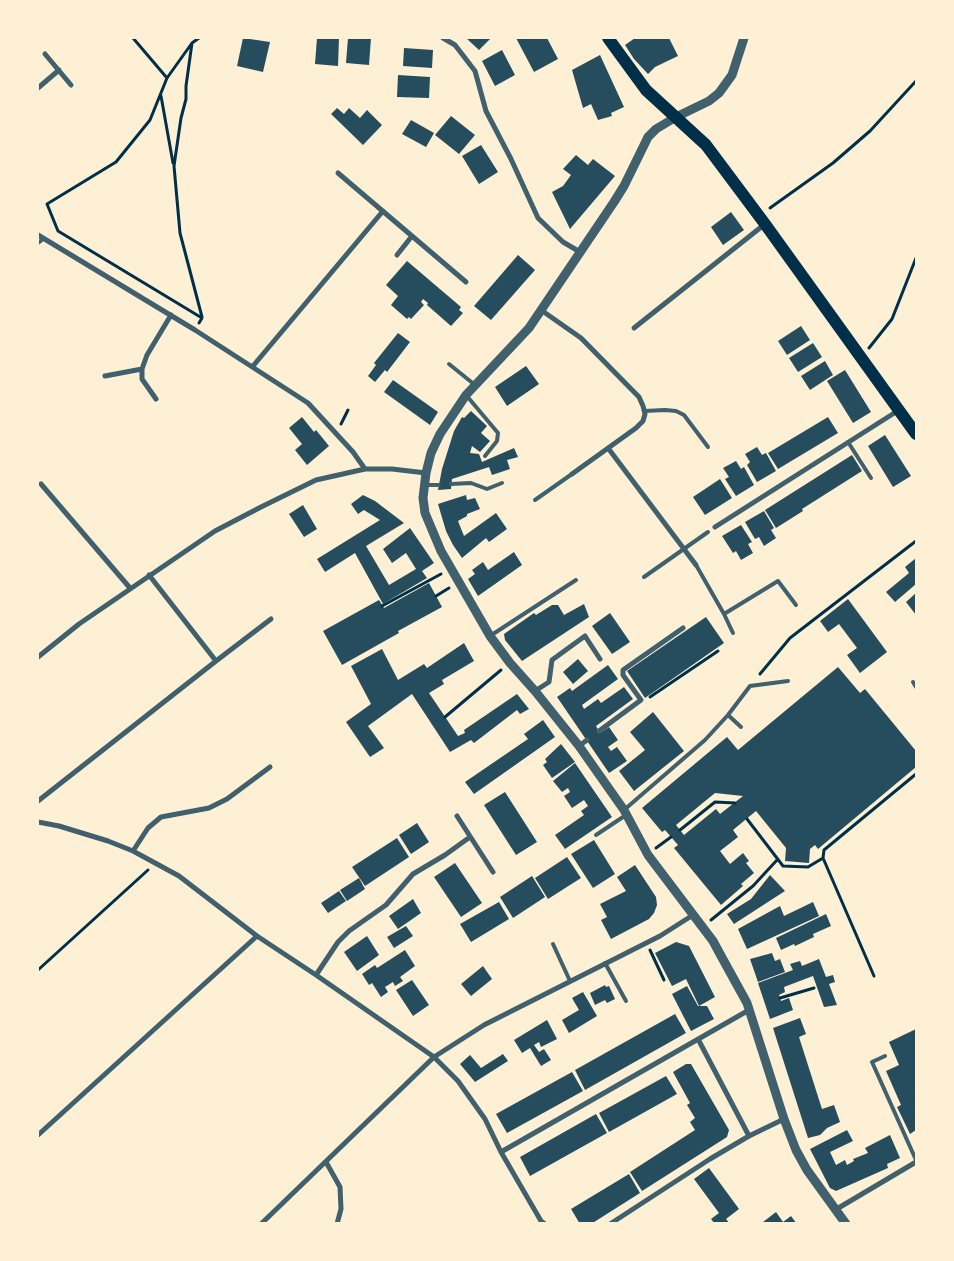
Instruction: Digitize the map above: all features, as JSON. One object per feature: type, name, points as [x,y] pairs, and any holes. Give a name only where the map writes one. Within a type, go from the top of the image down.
[{"type":"main road","points":[[608,38],[641,84],[660,104],[706,145],[916,434]]},
{"type":"street","points":[[443,38],[454,45],[474,71],[486,111],[511,159],[538,218],[563,242],[580,252]]},
{"type":"street","points":[[744,38],[732,75],[719,93],[710,102],[676,117],[656,129],[648,137],[624,186],[528,328],[466,396],[440,434],[431,453],[426,472],[423,498],[425,513],[450,568],[490,636],[510,663],[583,743],[625,812],[648,855],[702,927],[723,959],[750,1010],[784,1119],[796,1150],[807,1170],[846,1224]]},
{"type":"street","points":[[45,54],[71,85]]},
{"type":"street","points":[[38,88],[59,70]]},
{"type":"street","points":[[338,172],[466,282]]},
{"type":"street","points":[[253,366],[383,211]]},
{"type":"street","points":[[634,328],[765,224]]},
{"type":"street","points":[[38,235],[253,366],[308,403],[353,452],[364,469]]},
{"type":"street","points":[[397,255],[412,236]]},
{"type":"street","points":[[540,310],[582,338],[638,396],[644,412],[642,421],[636,428],[572,474]]},
{"type":"street","points":[[156,399],[142,379],[142,369],[147,354],[171,315]]},
{"type":"street","points":[[105,376],[142,369]]},
{"type":"street","points":[[715,527],[899,410]]},
{"type":"street","points":[[608,448],[696,565]]},
{"type":"street","points":[[38,657],[79,624],[149,575],[215,531],[261,506],[316,480],[364,469],[392,468],[426,472]]},
{"type":"street","points":[[41,484],[130,588]]},
{"type":"street","points":[[149,575],[216,661]]},
{"type":"street","points":[[38,801],[271,619]]},
{"type":"street","points":[[599,730],[641,700],[623,675],[624,670],[683,628]]},
{"type":"street","points":[[535,691],[549,682],[552,660],[585,636],[600,659]]},
{"type":"street","points":[[133,851],[148,828],[162,817],[209,808],[228,799],[270,767]]},
{"type":"street","points":[[456,816],[493,872]]},
{"type":"street","points":[[38,822],[59,826],[133,851],[179,876],[257,936],[316,974],[434,1057],[458,1081],[485,1119],[501,1152],[545,1224]]},
{"type":"street","points":[[316,974],[338,942],[349,931],[386,905],[413,874],[445,856],[470,837]]},
{"type":"street","points":[[261,1224],[434,1057],[484,1025],[660,936],[693,915]]},
{"type":"street","points":[[38,1135],[257,936]]},
{"type":"street","points":[[501,1152],[750,1010]]},
{"type":"street","points":[[698,1039],[750,1136]]},
{"type":"street","points":[[610,1224],[710,1159],[784,1119]]},
{"type":"street","points":[[835,1210],[916,1161]]},
{"type":"street","points":[[326,1162],[340,1187],[342,1209],[337,1224]]},
{"type":"lane","points":[[38,244],[43,239]]},
{"type":"lane","points":[[449,364],[474,385]]},
{"type":"lane","points":[[466,396],[498,433],[497,441],[485,456]]},
{"type":"lane","points":[[644,412],[665,410],[676,411],[684,415],[708,447]]},
{"type":"lane","points":[[848,442],[871,478]]},
{"type":"lane","points":[[535,500],[572,474]]},
{"type":"lane","points":[[451,484],[471,483],[487,489],[502,482]]},
{"type":"lane","points":[[425,485],[439,485]]},
{"type":"lane","points":[[644,577],[708,532]]},
{"type":"lane","points":[[696,565],[724,614],[733,634]]},
{"type":"lane","points":[[490,636],[576,580]]},
{"type":"lane","points":[[724,614],[778,581],[796,606]]},
{"type":"lane","points":[[596,835],[625,812],[705,740],[728,715],[750,686],[788,681]]},
{"type":"lane","points":[[913,682],[916,687]]},
{"type":"lane","points":[[728,715],[741,727]]},
{"type":"lane","points":[[553,944],[570,981]]},
{"type":"lane","points":[[605,963],[626,1001]]},
{"type":"lane","points":[[885,1056],[872,1062],[916,1161]]},
{"type":"path","points":[[133,38],[168,78]]},
{"type":"path","points":[[199,38],[192,43],[168,78],[150,120],[116,162],[47,204],[58,231],[202,318]]},
{"type":"path","points":[[174,166],[181,118],[186,99],[192,43]]},
{"type":"path","points":[[778,203],[833,163],[870,131],[916,81]]},
{"type":"path","points":[[160,95],[174,166],[180,233],[202,318],[195,330]]},
{"type":"path","points":[[860,355],[872,346],[892,319],[916,258]]},
{"type":"path","points":[[341,424],[348,410]]},
{"type":"path","points":[[750,686],[790,638],[916,541]]},
{"type":"path","points":[[382,606],[450,568]]},
{"type":"path","points":[[641,700],[645,701],[718,651]]},
{"type":"path","points":[[445,717],[502,669]]},
{"type":"path","points":[[874,976],[823,858],[824,850],[916,774]]},
{"type":"path","points":[[680,830],[715,802],[734,803]]},
{"type":"path","points":[[747,819],[783,866],[808,867],[823,858]]},
{"type":"path","points":[[648,855],[671,837]]},
{"type":"path","points":[[702,927],[753,886],[777,860]]},
{"type":"path","points":[[38,970],[154,864]]},
{"type":"path","points":[[646,943],[664,980]]},
{"type":"path","points":[[780,998],[814,988]]},
{"type":"building","points":[[243,38],[270,42],[263,72],[237,66]]},
{"type":"building","points":[[317,38],[339,38],[338,66],[315,64]]},
{"type":"building","points":[[348,38],[371,38],[369,65],[346,63]]},
{"type":"building","points":[[466,38],[491,38],[479,50]]},
{"type":"building","points":[[516,38],[547,38],[558,59],[534,72]]},
{"type":"building","points":[[635,38],[669,38],[678,56],[655,67],[648,74],[634,59],[625,45]]},
{"type":"building","points":[[404,48],[433,50],[432,68],[403,66]]},
{"type":"building","points":[[502,50],[515,75],[495,86],[482,61]]},
{"type":"building","points":[[600,55],[624,107],[611,113],[612,116],[598,120],[591,104],[583,108],[572,70]]},
{"type":"building","points":[[398,75],[430,77],[429,98],[397,97]]},
{"type":"building","points":[[337,108],[344,114],[349,108],[360,118],[367,110],[382,125],[363,145],[331,114]]},
{"type":"building","points":[[451,116],[475,135],[459,154],[435,135]]},
{"type":"building","points":[[411,120],[434,133],[426,147],[402,134]]},
{"type":"building","points":[[481,145],[498,172],[479,184],[462,156]]},
{"type":"building","points":[[576,155],[588,165],[593,159],[615,176],[570,229],[552,192],[563,186],[571,175],[563,169]]},
{"type":"building","points":[[731,212],[744,230],[723,245],[711,227]]},
{"type":"building","points":[[518,255],[535,270],[491,320],[474,306]]},
{"type":"building","points":[[407,261],[461,307],[459,310],[463,313],[451,326],[427,305],[428,303],[423,299],[421,302],[424,305],[411,319],[409,317],[407,319],[391,305],[398,296],[386,285]]},
{"type":"building","points":[[801,326],[810,340],[787,355],[778,341]]},
{"type":"building","points":[[398,333],[410,342],[387,372],[385,370],[375,382],[368,376],[376,365],[374,363]]},
{"type":"building","points":[[813,343],[822,357],[798,372],[789,358]]},
{"type":"building","points":[[825,361],[833,375],[810,390],[801,376]]},
{"type":"building","points":[[526,366],[539,384],[507,406],[495,387]]},
{"type":"building","points":[[845,370],[871,412],[853,423],[827,381]]},
{"type":"building","points":[[393,380],[438,412],[430,425],[384,392]]},
{"type":"building","points":[[471,411],[487,426],[481,433],[490,441],[480,452],[472,446],[470,453],[479,454],[482,462],[514,448],[518,457],[507,460],[510,469],[492,475],[489,467],[452,479],[451,489],[438,490],[442,469],[454,431],[462,417],[464,418]]},
{"type":"building","points":[[302,417],[329,446],[307,465],[295,450],[302,444],[289,428]]},
{"type":"building","points":[[828,417],[838,433],[778,469],[768,453]]},
{"type":"building","points":[[885,435],[911,476],[893,487],[868,446]]},
{"type":"building","points":[[757,447],[762,455],[766,453],[776,471],[757,482],[747,465],[750,462],[745,454]]},
{"type":"building","points":[[852,455],[862,471],[776,528],[765,510]]},
{"type":"building","points":[[736,461],[741,469],[744,467],[754,485],[736,496],[725,479],[729,477],[723,468]]},
{"type":"building","points":[[720,479],[732,498],[705,515],[693,497]]},
{"type":"building","points":[[363,495],[375,501],[404,523],[366,546],[389,585],[416,569],[406,553],[392,563],[383,549],[410,528],[434,563],[422,571],[427,578],[383,604],[355,553],[325,572],[317,559],[380,520],[364,510],[358,514],[351,504]]},
{"type":"building","points":[[466,495],[467,500],[475,498],[480,509],[467,514],[467,516],[458,521],[464,536],[496,513],[507,529],[489,542],[486,538],[462,558],[446,531],[438,504]]},
{"type":"building","points":[[303,505],[317,529],[304,537],[289,514]]},
{"type":"building","points":[[764,511],[774,528],[771,530],[776,538],[764,546],[759,537],[755,539],[745,522]]},
{"type":"building","points":[[741,525],[752,542],[748,544],[753,553],[741,560],[736,551],[733,553],[722,536]]},
{"type":"building","points":[[514,552],[522,565],[478,596],[468,579],[475,574],[472,570],[483,562],[488,570]]},
{"type":"building","points":[[916,558],[916,584],[895,602],[886,592],[909,573],[905,567]]},
{"type":"building","points":[[429,583],[442,607],[342,665],[323,631],[379,600],[384,608]]},
{"type":"building","points":[[916,593],[916,615],[906,602]]},
{"type":"building","points":[[848,599],[887,652],[860,673],[847,655],[857,648],[839,624],[828,632],[820,621]]},
{"type":"building","points":[[584,604],[589,617],[522,661],[505,640],[504,634],[534,613],[536,615],[552,605],[558,605],[564,615]]},
{"type":"building","points":[[610,613],[630,642],[612,654],[592,626]]},
{"type":"building","points":[[706,617],[724,643],[645,698],[627,671]]},
{"type":"building","points":[[464,643],[474,661],[442,680],[444,684],[429,693],[458,736],[465,733],[464,730],[517,694],[529,709],[520,714],[517,710],[474,743],[471,740],[450,752],[412,694],[368,726],[384,748],[370,757],[346,722],[371,704],[351,666],[382,649],[398,680],[424,664],[427,668]]},
{"type":"building","points":[[578,659],[588,671],[573,684],[563,672]]},
{"type":"building","points":[[608,665],[618,679],[582,705],[584,709],[598,699],[601,703],[624,687],[633,699],[596,726],[600,733],[609,727],[618,740],[608,747],[611,751],[617,747],[627,761],[609,773],[557,697],[570,688],[572,691]]},
{"type":"building","points":[[838,667],[860,693],[865,689],[916,751],[916,767],[818,849],[815,845],[810,849],[809,863],[785,861],[786,848],[756,811],[733,830],[738,837],[720,851],[730,864],[743,853],[749,861],[746,863],[754,873],[741,884],[743,886],[721,905],[674,848],[678,845],[665,830],[662,832],[642,808],[727,737],[738,750]],"holes":[[[715,793],[743,796],[720,814],[716,809],[684,835],[676,825]]]},
{"type":"building","points":[[653,712],[684,751],[634,791],[619,771],[645,750],[630,732]]},
{"type":"building","points":[[543,720],[555,737],[474,794],[465,782],[528,739],[524,734]]},
{"type":"building","points":[[561,744],[575,762],[552,778],[543,765],[547,762],[545,759]]},
{"type":"building","points":[[575,763],[612,817],[565,849],[555,835],[584,815],[581,811],[588,806],[584,800],[572,808],[564,796],[570,792],[568,788],[562,792],[553,781]]},
{"type":"building","points":[[505,792],[537,842],[516,855],[484,805]]},
{"type":"building","points":[[417,823],[429,842],[411,854],[399,835]]},
{"type":"building","points":[[397,838],[409,857],[365,886],[352,867]]},
{"type":"building","points":[[594,840],[615,874],[593,888],[571,854]]},
{"type":"building","points":[[567,857],[581,878],[548,899],[535,878]]},
{"type":"building","points":[[455,863],[482,903],[461,917],[434,877]]},
{"type":"building","points":[[635,865],[656,897],[657,905],[649,919],[611,939],[601,920],[607,917],[600,904],[626,891],[617,877]]},
{"type":"building","points":[[770,875],[785,891],[734,924],[727,914],[751,899]]},
{"type":"building","points":[[532,876],[545,897],[513,918],[500,897]]},
{"type":"building","points":[[359,878],[365,889],[347,901],[340,890]]},
{"type":"building","points":[[339,891],[346,901],[328,913],[321,903]]},
{"type":"building","points":[[413,899],[421,913],[398,929],[389,916]]},
{"type":"building","points":[[499,902],[509,919],[471,942],[460,924]]},
{"type":"building","points":[[813,902],[819,916],[747,949],[738,929],[780,906],[784,916]]},
{"type":"building","points":[[826,914],[831,926],[813,934],[814,937],[781,950],[776,938]]},
{"type":"building","points":[[406,926],[413,936],[394,948],[387,937]]},
{"type":"building","points":[[367,936],[379,955],[357,971],[344,952]]},
{"type":"building","points":[[676,942],[689,946],[715,997],[699,1006],[686,979],[672,986],[655,953]]},
{"type":"building","points":[[405,950],[415,966],[400,977],[403,981],[395,986],[393,982],[385,987],[388,992],[381,997],[372,983],[369,985],[362,974],[375,965],[377,968]]},
{"type":"building","points":[[772,953],[775,961],[780,959],[785,972],[758,982],[750,959]]},
{"type":"building","points":[[819,959],[826,977],[833,975],[835,982],[829,984],[837,1005],[824,1007],[813,976],[784,987],[785,992],[779,995],[781,1001],[789,998],[793,1010],[770,1019],[758,983],[793,970],[790,964],[800,961],[802,966]]},
{"type":"building","points":[[483,966],[492,979],[471,996],[461,984]]},
{"type":"building","points":[[412,980],[429,1005],[413,1016],[396,990]]},
{"type":"building","points":[[605,985],[606,987],[609,986],[615,999],[607,1003],[605,1000],[595,1005],[590,993]]},
{"type":"building","points":[[687,986],[698,1006],[707,1006],[714,1019],[691,1031],[672,994]]},
{"type":"building","points":[[583,992],[597,1016],[569,1033],[562,1020],[579,1010],[572,998]]},
{"type":"building","points":[[675,1014],[686,1033],[585,1090],[575,1070]]},
{"type":"building","points":[[800,1018],[806,1034],[799,1037],[822,1109],[834,1105],[840,1122],[827,1128],[820,1135],[808,1138],[773,1028]]},
{"type":"building","points":[[547,1020],[557,1039],[541,1047],[539,1042],[534,1045],[539,1052],[544,1049],[551,1060],[541,1066],[530,1048],[522,1053],[514,1040]]},
{"type":"building","points":[[916,1029],[916,1130],[910,1134],[897,1107],[901,1105],[886,1071],[899,1065],[889,1042]]},
{"type":"building","points":[[503,1054],[508,1061],[475,1082],[460,1064],[470,1055],[481,1068]]},
{"type":"building","points":[[686,1064],[691,1064],[729,1130],[727,1137],[642,1191],[630,1172],[695,1130],[690,1122],[695,1118],[687,1105],[690,1103],[673,1072]]},
{"type":"building","points":[[572,1072],[583,1091],[507,1133],[496,1114]]},
{"type":"building","points":[[666,1076],[677,1094],[609,1132],[599,1113]]},
{"type":"building","points":[[596,1114],[607,1133],[530,1176],[520,1157]]},
{"type":"building","points":[[847,1130],[853,1141],[830,1152],[836,1165],[845,1160],[847,1165],[854,1161],[853,1159],[868,1153],[865,1148],[890,1135],[900,1158],[887,1164],[888,1168],[836,1191],[830,1188],[810,1149]]},
{"type":"building","points":[[709,1168],[739,1209],[726,1219],[730,1224],[715,1224],[711,1219],[719,1213],[694,1179]]},
{"type":"building","points":[[629,1174],[640,1193],[591,1224],[580,1224],[571,1209]]},
{"type":"building","points":[[776,1212],[783,1222],[791,1216],[797,1224],[764,1224],[763,1222]]}]
